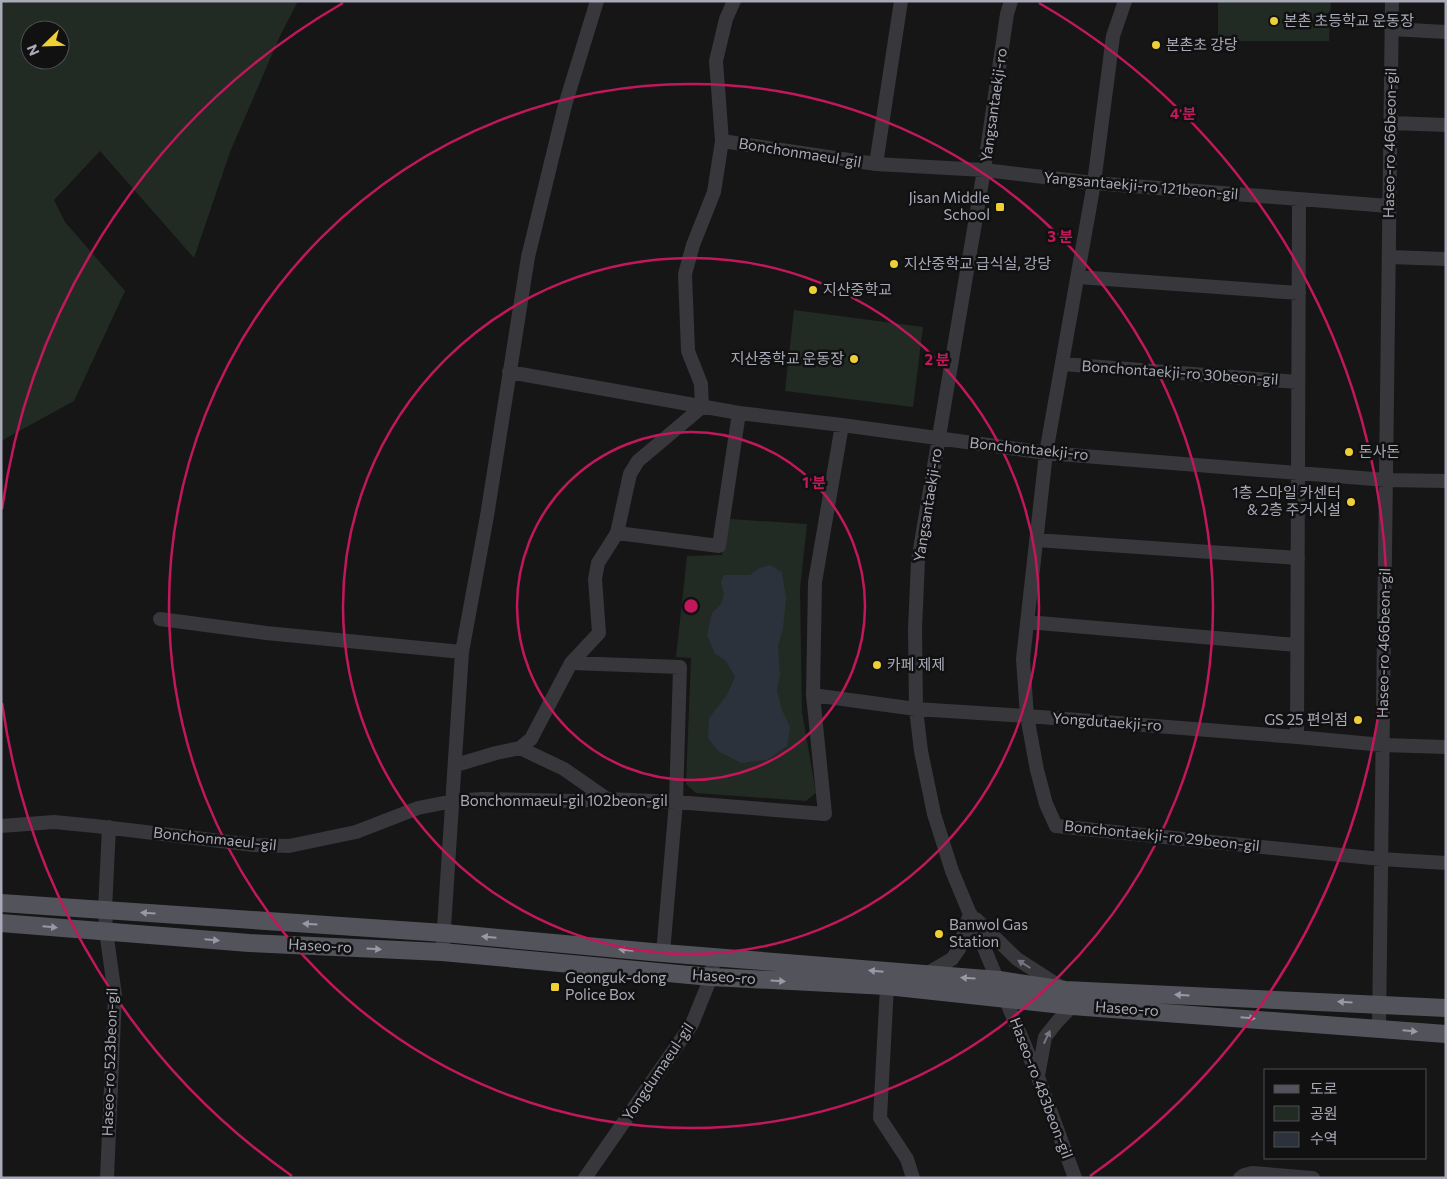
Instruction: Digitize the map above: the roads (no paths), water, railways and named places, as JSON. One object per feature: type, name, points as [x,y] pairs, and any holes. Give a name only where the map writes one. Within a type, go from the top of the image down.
[{"type":"main road","name":"Haseo-ro","points":[[1,903],[444,933],[714,958],[999,980],[1069,998],[1446,1034]]},
{"type":"main road","name":"Haseo-ro","points":[[1,923],[249,943],[442,952],[711,977],[887,986],[1007,999],[1069,998],[1379,1004],[1446,1008]]},
{"type":"street","points":[[442,952],[456,765],[462,652],[487,516],[530,248],[565,105],[597,1]]},
{"type":"street","points":[[722,140],[716,61],[726,19],[734,1]]},
{"type":"street","points":[[876,164],[901,1]]},
{"type":"street","name":"Yangsantaekji-ro","points":[[1007,999],[952,871],[934,814],[921,751],[916,709],[914,629],[918,562],[984,170],[1007,14],[1011,1]]},
{"type":"street","name":"Bonchontaekji-ro 30beon-gil","points":[[1046,453],[1094,183],[1114,36],[1125,1]]},
{"type":"street","name":"Haseo-ro 466beon-gil","points":[[1379,1029],[1392,1]]},
{"type":"street","points":[[1392,29],[1446,32]]},
{"type":"street","points":[[1390,123],[1446,125]]},
{"type":"street","name":"Bonchonmaeul-gil","points":[[702,407],[701,384],[688,351],[688,307],[685,274],[693,245],[714,192],[722,140],[876,164],[984,170]]},
{"type":"street","name":"Yangsantaekji-ro 121beon-gil","points":[[984,170],[1094,183],[1389,206]]},
{"type":"street","points":[[1297,736],[1299,199]]},
{"type":"street","points":[[1388,257],[1446,260]]},
{"type":"street","points":[[1078,277],[1298,293]]},
{"type":"street","name":"Bonchontaekji-ro 30beon-gil","points":[[1062,364],[1298,382]]},
{"type":"street","name":"Bonchontaekji-ro","points":[[509,372],[739,413],[1046,453],[1386,480],[1446,481]]},
{"type":"street","points":[[456,765],[520,748],[531,739],[571,663],[599,633],[594,579],[598,563],[617,533],[630,474],[638,461],[702,407]]},
{"type":"street","points":[[617,533],[719,546],[739,413]]},
{"type":"street","name":"Bonchonmaeul-gil 102beon-gil","points":[[453,801],[482,799],[574,801],[607,799],[676,802],[825,814],[813,695],[815,582],[842,425]]},
{"type":"street","name":"Bonchontaekji-ro 29beon-gil","points":[[1046,453],[1022,659],[1027,716],[1036,770],[1046,804],[1056,826],[1446,863]]},
{"type":"street","points":[[1036,540],[1298,558]]},
{"type":"street","points":[[160,619],[266,633],[462,652]]},
{"type":"street","points":[[1027,622],[1297,645]]},
{"type":"street","name":"Bonchonmaeul-gil 102beon-gil","points":[[571,663],[680,667],[676,802]]},
{"type":"street","name":"Yongdutaekji-ro","points":[[813,695],[916,709],[1297,736],[1383,745],[1446,747]]},
{"type":"street","points":[[520,748],[564,769],[607,799]]},
{"type":"street","name":"Bonchonmaeul-gil","points":[[1,826],[54,822],[254,845],[288,846],[356,832],[418,808],[453,801]]},
{"type":"street","points":[[663,953],[676,802]]},
{"type":"street","name":"Haseo-ro 523beon-gil","points":[[106,1178],[115,994],[106,932],[105,910],[109,827]]},
{"type":"street","points":[[924,975],[952,959],[959,949],[970,913],[1017,959],[1069,998],[1056,1022],[1045,1037],[1038,1077]]},
{"type":"street","name":"Yongdumaeul-gil","points":[[585,1178],[692,1024],[711,977],[714,958]]},
{"type":"street","points":[[887,986],[880,1118],[906,1159],[913,1178]]},
{"type":"street","name":"Haseo-ro 483beon-gil","points":[[1007,999],[1075,1178]]},
{"type":"street","points":[[1240,1178],[1252,1173],[1313,1178]]},
{"type":"water","points":[[770,565],[782,572],[786,598],[783,628],[778,646],[780,675],[777,691],[782,710],[790,727],[787,746],[767,760],[741,763],[718,751],[708,738],[709,718],[727,695],[735,677],[726,661],[715,654],[707,635],[712,613],[721,604],[724,595],[721,582],[724,575],[750,575],[759,568]]},
{"type":"place","name":"본촌 초등학교 운동장","points":[[1274,21]]},
{"type":"place","name":"본촌초 강당","points":[[1156,45]]},
{"type":"place","name":"Jisan Middle School","points":[[1000,207]]},
{"type":"place","name":"지산중학교 급식실, 강당","points":[[894,264]]},
{"type":"place","name":"지산중학교","points":[[813,290]]},
{"type":"place","name":"지산중학교 운동장","points":[[854,359]]},
{"type":"place","name":"돈사돈","points":[[1349,452]]},
{"type":"place","name":"1층 스마일 카센터 & 2층 주거시설","points":[[1351,502]]},
{"type":"place","name":"카페 제제","points":[[877,665]]},
{"type":"place","name":"GS 25 편의점","points":[[1358,720]]},
{"type":"place","name":"Banwol Gas Station","points":[[939,934]]},
{"type":"place","name":"Geonguk-dong Police Box","points":[[555,987]]}]
